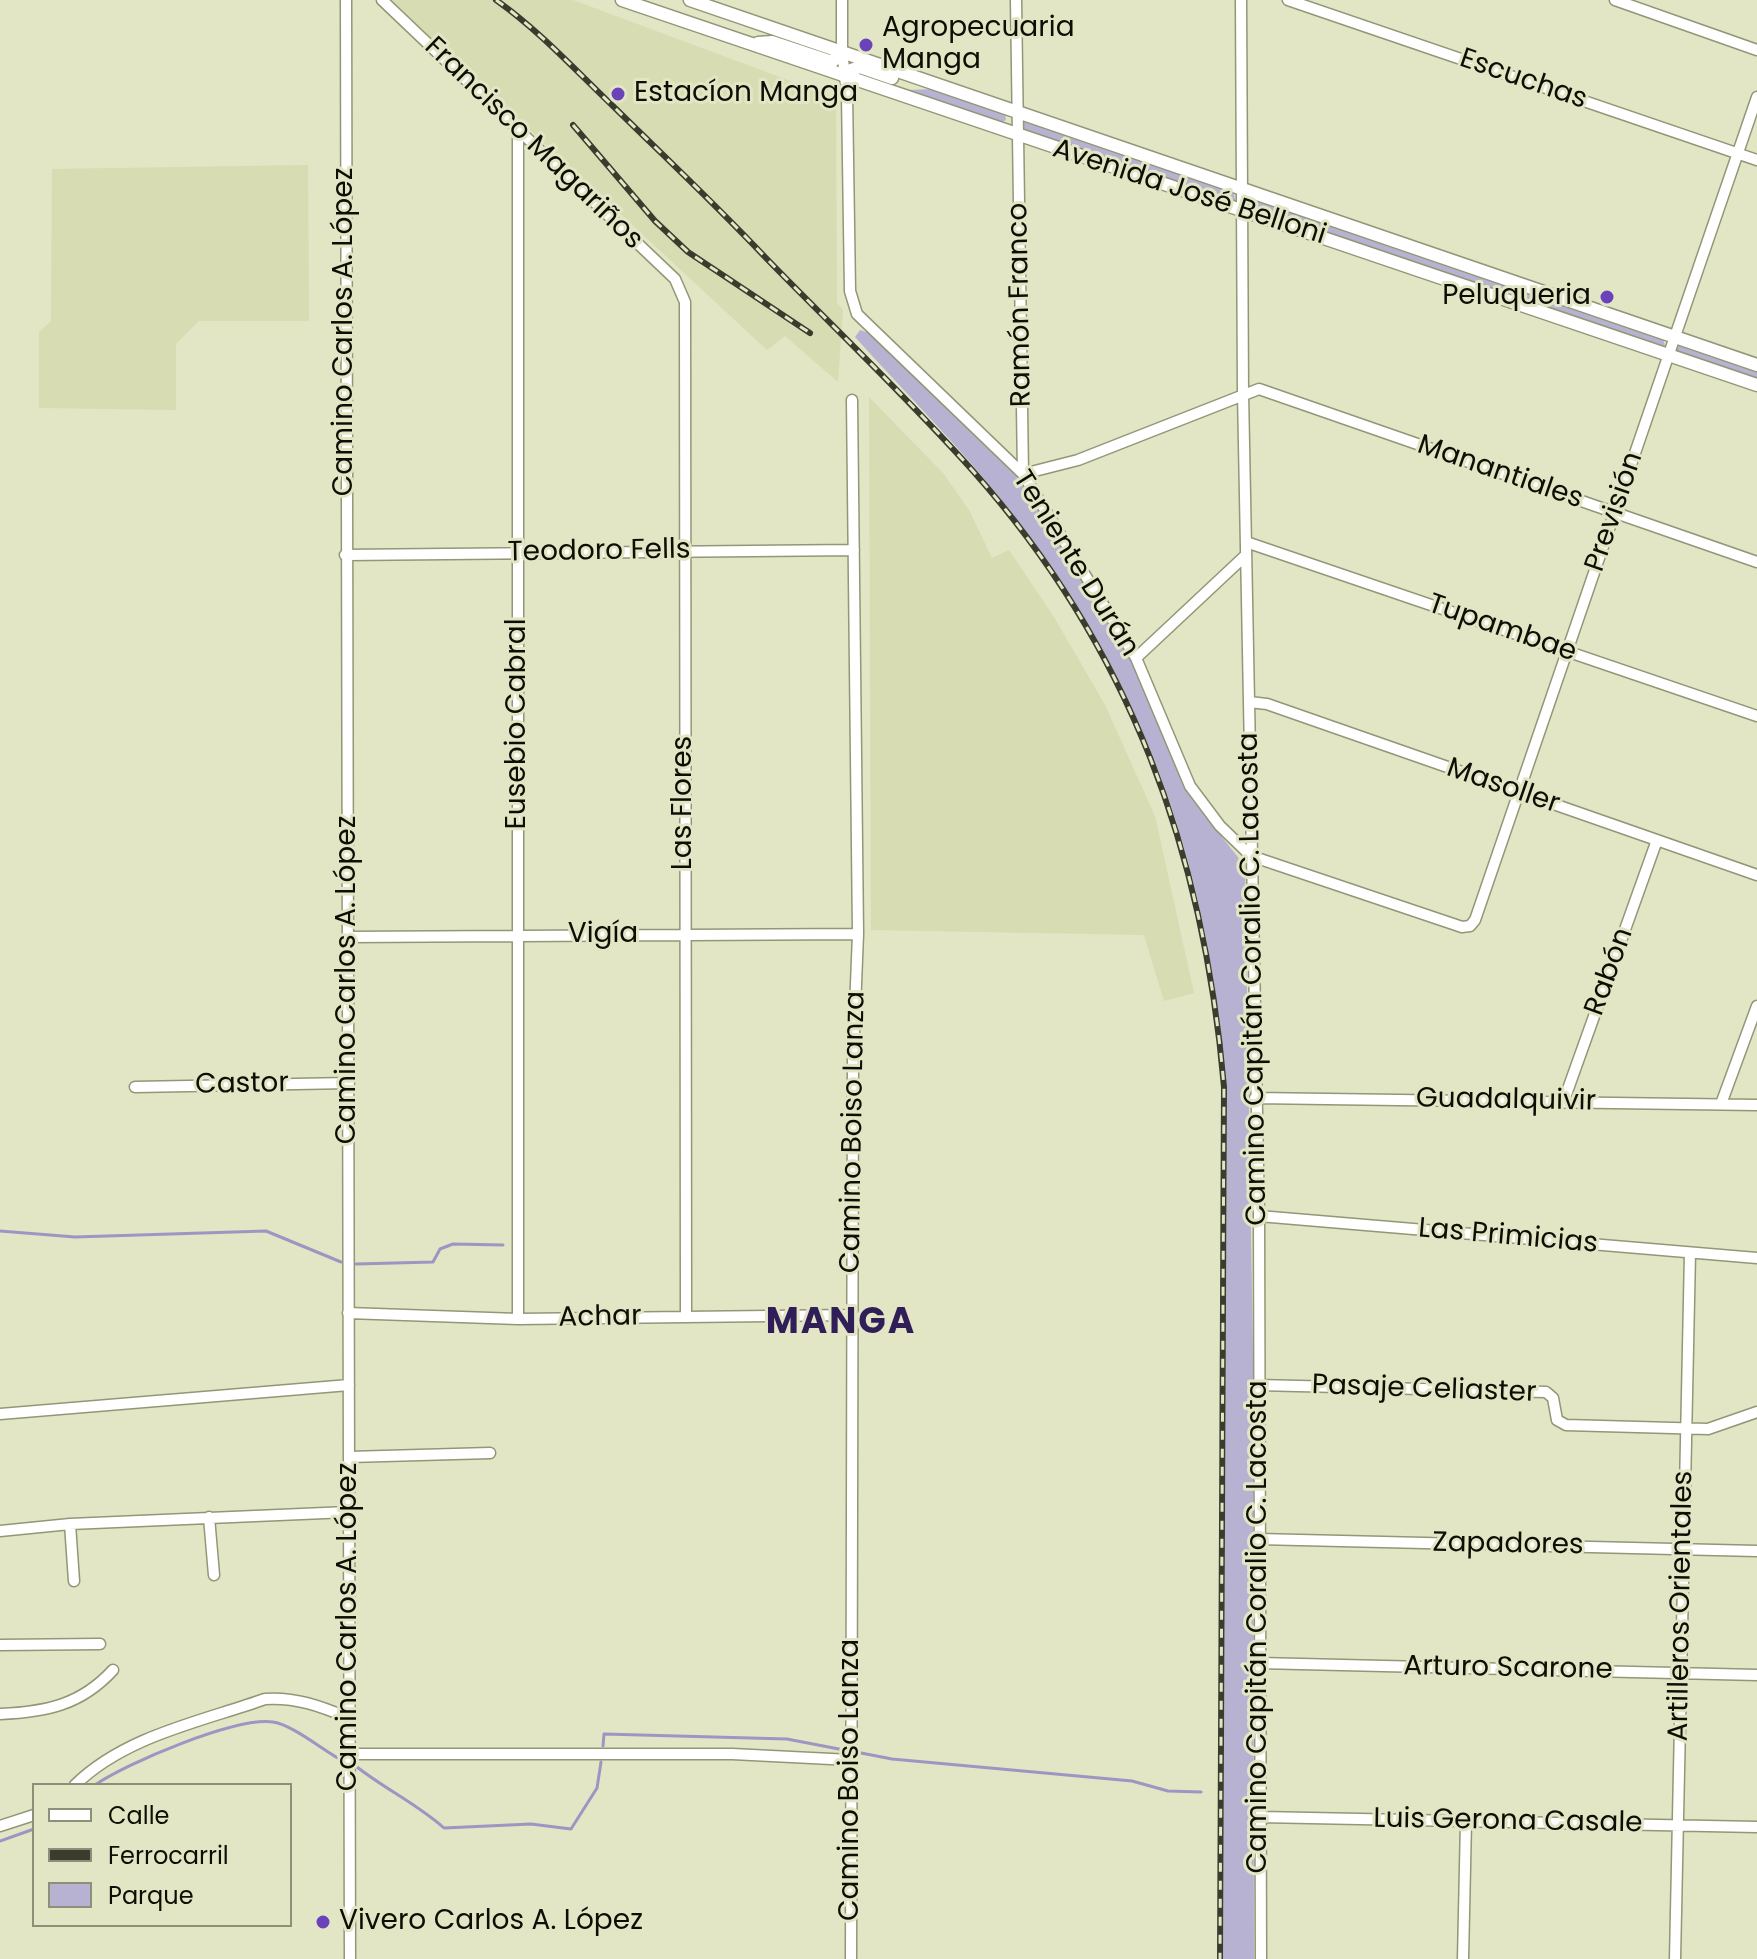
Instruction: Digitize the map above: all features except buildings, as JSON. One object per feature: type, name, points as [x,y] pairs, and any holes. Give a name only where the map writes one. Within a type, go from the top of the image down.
[{"type":"main road","name":"Avenida José Belloni","points":[[622,0],[657,5],[847,78],[1757,385]]},
{"type":"main road","name":"Avenida José Belloni","points":[[690,0],[1757,365]]},
{"type":"main road","points":[[753,44],[772,42],[832,62],[842,51]]},
{"type":"main road","points":[[847,78],[851,70],[860,67],[895,79],[918,78]]},
{"type":"street","name":"Camino Carlos A. López","points":[[346,0],[350,1959]]},
{"type":"street","name":"Francisco Magariños","points":[[382,0],[675,279],[682,290]]},
{"type":"street","points":[[842,0],[842,51],[847,78]]},
{"type":"street","name":"Ramón Franco","points":[[1016,0],[1023,474]]},
{"type":"street","name":"Camino Capitán Coralio C. Lacosta","points":[[1241,0],[1243,393],[1259,1216],[1257,1385],[1261,1959]]},
{"type":"street","name":"Escuchas","points":[[1288,0],[1757,160]]},
{"type":"street","points":[[1615,0],[1757,50]]},
{"type":"street","name":"Teniente Durán","points":[[847,78],[852,304],[865,323],[1023,474],[1136,658],[1190,786],[1206,811],[1251,856]]},
{"type":"street","name":"Previsión","points":[[1251,856],[1462,927],[1470,926],[1757,97]]},
{"type":"street","name":"Eusebio Cabral","points":[[518,129],[518,1319]]},
{"type":"street","name":"Las Flores","points":[[682,290],[685,302],[686,1317]]},
{"type":"street","name":"Manantiales","points":[[1243,393],[1259,389],[1757,562]]},
{"type":"street","points":[[1023,474],[1078,460],[1243,393]]},
{"type":"street","name":"Camino Boiso Lanza","points":[[851,1959],[858,934],[852,400]]},
{"type":"street","name":"Tupambae","points":[[1246,542],[1757,716]]},
{"type":"street","name":"Teodoro Fells","points":[[345,555],[854,550]]},
{"type":"street","points":[[1136,658],[1246,555]]},
{"type":"street","name":"Masoller","points":[[1249,702],[1267,704],[1757,875]]},
{"type":"street","name":"Rabón","points":[[1563,1103],[1657,840]]},
{"type":"street","name":"Vigía","points":[[348,937],[858,934]]},
{"type":"street","points":[[1721,1104],[1757,1006]]},
{"type":"street","name":"Castor","points":[[135,1087],[349,1083]]},
{"type":"street","name":"Guadalquivir","points":[[1255,1098],[1757,1105]]},
{"type":"street","name":"Las Primicias","points":[[1259,1216],[1757,1258]]},
{"type":"street","name":"Artilleros Orientales","points":[[1675,1959],[1690,1253]]},
{"type":"street","name":"Achar","points":[[348,1313],[518,1319],[853,1315]]},
{"type":"street","points":[[0,1414],[349,1385]]},
{"type":"street","name":"Pasaje Celiaster","points":[[1257,1385],[1546,1392],[1553,1398],[1561,1424],[1686,1429],[1719,1427],[1757,1412]]},
{"type":"street","points":[[349,1457],[490,1453]]},
{"type":"street","points":[[0,1531],[70,1524],[348,1512]]},
{"type":"street","points":[[209,1517],[214,1575]]},
{"type":"street","points":[[70,1524],[74,1581]]},
{"type":"street","name":"Zapadores","points":[[1258,1539],[1757,1551]]},
{"type":"street","points":[[0,1645],[100,1644]]},
{"type":"street","name":"Arturo Scarone","points":[[1259,1663],[1757,1675]]},
{"type":"street","points":[[0,1714],[24,1713],[77,1701],[96,1688],[113,1670]]},
{"type":"street","points":[[77,1783],[118,1750],[265,1699],[299,1700],[349,1718]]},
{"type":"street","points":[[349,1754],[732,1754],[851,1760]]},
{"type":"street","points":[[0,1826],[32,1816]]},
{"type":"street","name":"Luis Gerona Casale","points":[[1260,1817],[1757,1827]]},
{"type":"street","points":[[1463,1959],[1466,1821]]},
{"type":"shaded area","points":[[390,0],[573,0],[836,98],[837,303],[843,310],[838,382],[785,336],[767,350]]},
{"type":"shaded area","points":[[308,165],[309,321],[199,321],[176,344],[176,410],[39,408],[39,332],[51,321],[52,169]]},
{"type":"shaded area","points":[[869,397],[943,473],[969,510],[992,558],[1009,550],[1054,617],[1105,705],[1155,816],[1194,993],[1164,1001],[1144,935],[871,930]]},
{"type":"green space","points":[[933,89],[1005,114],[1006,120],[1000,123],[906,90]]},
{"type":"green space","points":[[1025,120],[1230,191],[1234,193],[1235,200],[1231,202],[1020,130],[1021,122]]},
{"type":"green space","points":[[1248,198],[1663,338],[1665,346],[1245,207]]},
{"type":"green space","points":[[860,330],[869,333],[1016,476],[1129,652],[1191,798],[1245,866],[1253,1353],[1254,1959],[1223,1959],[1227,1100],[1219,1018],[1206,939],[1188,862],[1164,787],[1135,714],[1099,644],[1057,575],[990,486],[855,337]]},
{"type":"green space","points":[[1677,343],[1757,370],[1757,382],[1674,354]]},
{"type":"waterway","points":[[0,1231],[75,1237],[266,1231],[341,1262]]},
{"type":"waterway","points":[[356,1264],[433,1262],[440,1249],[453,1244],[503,1245]]},
{"type":"waterway","points":[[98,1783],[182,1743],[256,1722],[273,1722],[290,1728],[343,1761]]},
{"type":"waterway","points":[[603,1746],[604,1734],[787,1739],[844,1750]]},
{"type":"waterway","points":[[856,1752],[892,1759],[1132,1781],[1168,1791],[1201,1792]]},
{"type":"waterway","points":[[357,1767],[444,1828],[531,1824],[571,1829],[597,1788],[601,1762]]},
{"type":"waterway","points":[[0,1841],[32,1830]]},
{"type":"railway","points":[[496,0],[558,52],[710,201],[973,471],[1028,539],[1076,609],[1117,682],[1150,758],[1177,836],[1199,917],[1214,1001],[1224,1087],[1220,1959]]},
{"type":"railway","points":[[573,125],[655,221],[688,252],[810,333]]},
{"type":"place","name":"Agropecuaria Manga","points":[[866,45]]},
{"type":"place","name":"Estacíon Manga","points":[[618,94]]},
{"type":"place","name":"Peluqueria","points":[[1607,297]]},
{"type":"place","name":"Vivero Carlos A. López","points":[[323,1922]]},
{"type":"district","name":"MANGA","points":[[841,1324]]}]
